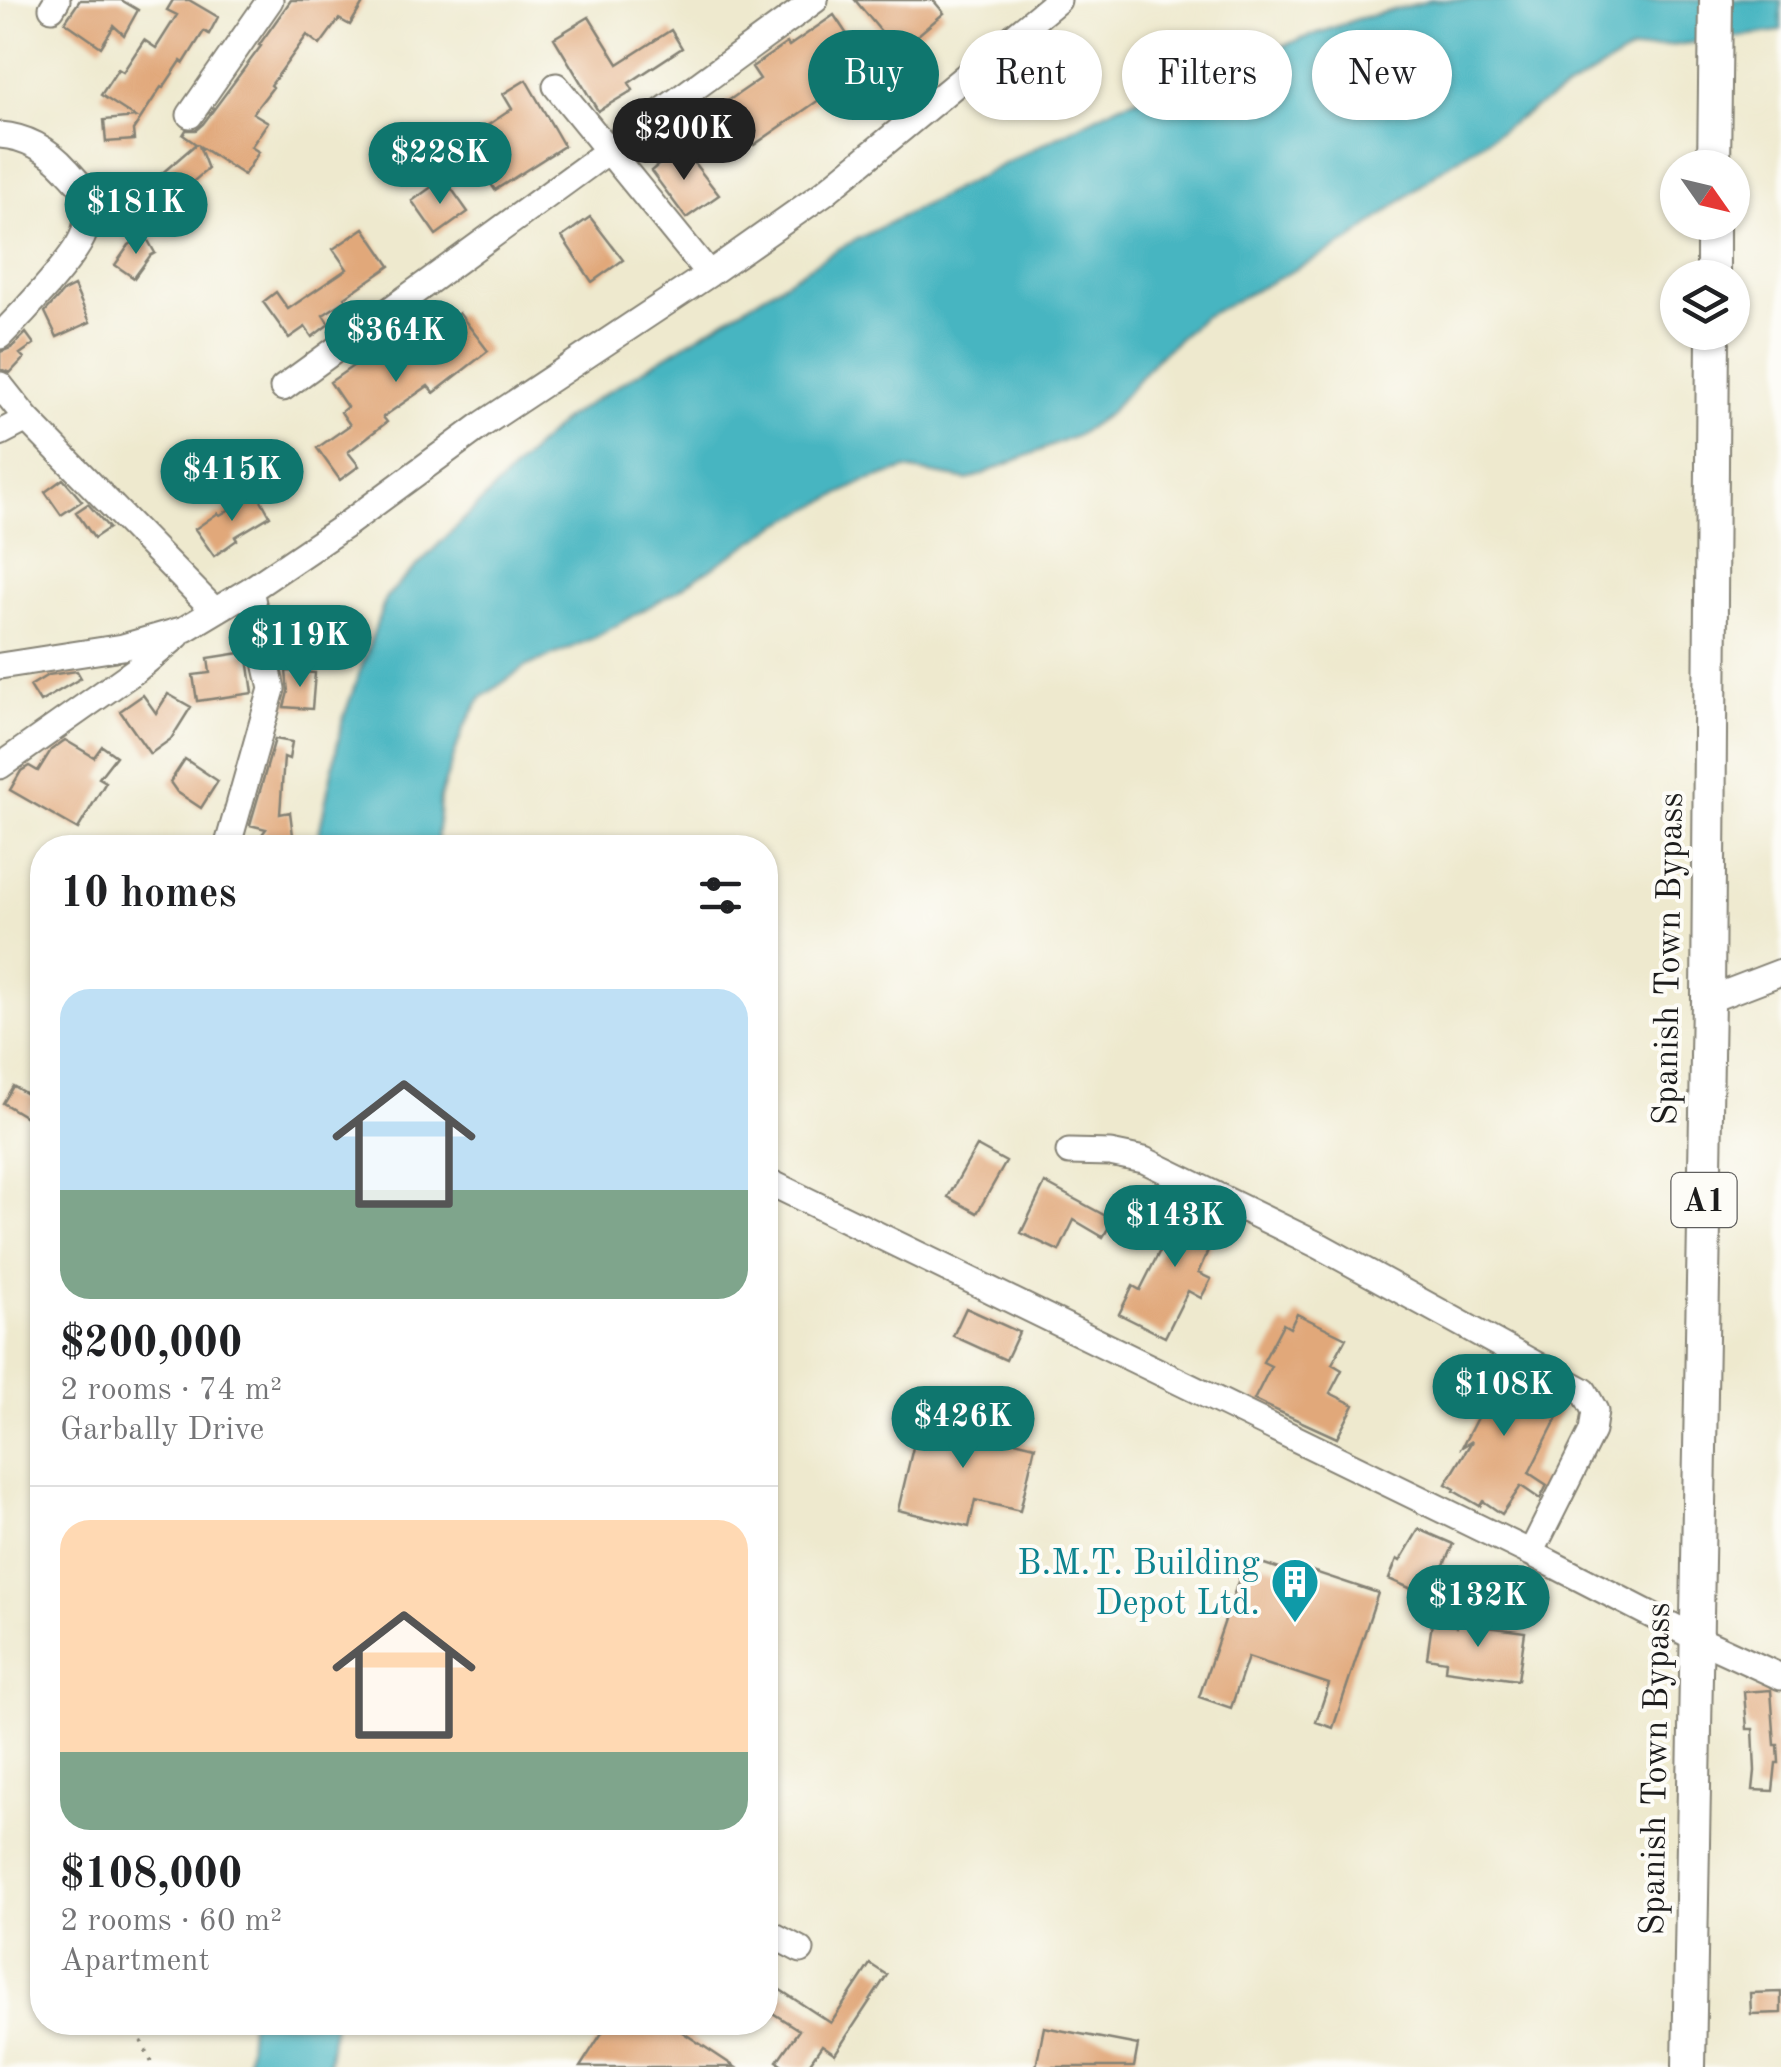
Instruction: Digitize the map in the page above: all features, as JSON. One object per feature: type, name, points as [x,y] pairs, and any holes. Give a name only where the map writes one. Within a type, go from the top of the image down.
[{"type":"main road","points":[[1714,150],[1716,0]]},
{"type":"main road","name":"Spanish Town Bypass","points":[[1689,2067],[1708,1000],[1712,350]]},
{"type":"street","points":[[190,114],[270,0]]},
{"type":"street","points":[[283,388],[815,0]]},
{"type":"street","points":[[0,766],[136,670],[185,629],[250,590],[483,424],[824,194],[1058,0]]},
{"type":"street","points":[[556,86],[708,274]]},
{"type":"street","points":[[0,135],[16,136],[58,160],[86,191],[88,217],[84,237],[0,336]]},
{"type":"street","points":[[0,386],[27,419],[215,611]]},
{"type":"street","points":[[0,433],[27,419]]},
{"type":"street","points":[[230,835],[272,689],[250,590]]},
{"type":"street","points":[[0,666],[123,647],[185,629]]},
{"type":"street","points":[[1708,1000],[1781,972]]},
{"type":"street","points":[[1069,1152],[1110,1153],[1144,1160],[1320,1246],[1584,1392],[1595,1412],[1592,1431],[1531,1553]]},
{"type":"street","points":[[778,1186],[1781,1677]]},
{"type":"street","points":[[778,1938],[801,1950]]},
{"type":"path","points":[[138,2035],[154,2067]]},
{"type":"water","points":[[1432,0],[1781,0],[1781,31],[1631,51],[1532,110],[1442,169],[1350,241],[1202,318],[1157,358],[1109,413],[1076,436],[968,480],[906,469],[864,482],[778,525],[675,592],[596,637],[525,667],[481,698],[463,729],[440,797],[438,835],[319,835],[342,722],[386,597],[564,419],[838,249],[1090,120],[1102,120],[1102,114],[1119,105],[1122,104],[1122,120],[1292,120],[1292,42],[1312,35],[1312,120],[1452,120],[1452,30],[1327,30]]},
{"type":"water","points":[[249,2035],[332,2035],[328,2067],[247,2067]]},
{"type":"building","points":[[80,0],[121,0],[138,10],[124,35],[114,26],[101,47],[65,22]]},
{"type":"building","points":[[173,0],[189,0],[218,17],[209,34],[204,31],[184,63],[181,61],[161,87],[133,130],[134,140],[106,142],[104,120],[135,117],[101,95],[118,69],[123,72],[144,40],[156,48],[177,15],[167,10]]},
{"type":"building","points":[[291,0],[365,0],[350,25],[339,19],[320,45],[307,35],[271,85],[253,113],[268,122],[251,147],[259,152],[244,175],[199,146],[208,169],[133,233],[117,212],[196,144],[183,135],[186,130],[196,130],[203,124]]},
{"type":"building","points":[[855,0],[933,0],[944,13],[924,30],[880,30]]},
{"type":"building","points":[[834,15],[844,30],[812,30]]},
{"type":"building","points":[[589,17],[618,64],[671,30],[682,48],[629,83],[633,90],[598,111],[554,38]]},
{"type":"building","points":[[808,33],[808,108],[754,145],[725,103],[760,79],[752,67],[787,43],[789,46]]},
{"type":"building","points":[[526,80],[564,146],[495,190],[463,142],[512,109],[503,94]]},
{"type":"building","points":[[681,146],[719,195],[686,218],[651,171]]},
{"type":"building","points":[[444,178],[468,212],[436,235],[412,201]]},
{"type":"building","points":[[590,217],[623,260],[592,282],[562,237]]},
{"type":"building","points":[[364,228],[390,266],[323,315],[329,324],[312,337],[305,327],[289,338],[263,302],[276,292],[288,309],[347,269],[333,249]]},
{"type":"building","points":[[145,235],[155,253],[134,278],[115,265],[129,245]]},
{"type":"building","points":[[74,286],[90,322],[57,337],[45,312]]},
{"type":"building","points":[[459,313],[488,351],[434,393],[428,386],[383,417],[387,422],[348,452],[359,466],[340,480],[317,448],[350,425],[341,412],[347,407],[330,382],[377,345],[391,366]]},
{"type":"building","points":[[26,333],[34,344],[20,354],[24,358],[10,373],[0,369],[0,352],[11,348]]},
{"type":"building","points":[[63,479],[82,501],[61,515],[45,492]]},
{"type":"building","points":[[257,493],[270,516],[235,537],[237,540],[214,556],[195,529]]},
{"type":"building","points":[[88,504],[109,528],[94,538],[76,512]]},
{"type":"building","points":[[247,652],[253,693],[197,701],[193,675],[210,673],[208,658]]},
{"type":"building","points":[[77,671],[81,678],[40,702],[30,686],[48,675]]},
{"type":"building","points":[[286,671],[315,673],[312,709],[284,707],[288,692]]},
{"type":"building","points":[[168,694],[191,707],[171,739],[150,754],[120,711],[143,695],[156,713]]},
{"type":"building","points":[[275,739],[292,742],[289,759],[284,757],[280,814],[290,812],[293,835],[262,835],[266,829],[250,825]]},
{"type":"building","points":[[65,740],[94,757],[102,746],[116,756],[99,778],[106,782],[78,829],[10,790],[21,771],[29,766],[38,771],[51,750]]},
{"type":"building","points":[[185,759],[218,781],[201,808],[177,792],[170,782]]},
{"type":"building","points":[[13,1086],[30,1096],[30,1111],[26,1117],[3,1103]]},
{"type":"building","points":[[977,1146],[1006,1162],[977,1213],[948,1197]]},
{"type":"building","points":[[1045,1183],[1113,1220],[1103,1237],[1074,1220],[1059,1251],[1021,1233]]},
{"type":"building","points":[[1186,1199],[1223,1217],[1198,1273],[1211,1279],[1201,1298],[1188,1291],[1165,1337],[1119,1314],[1133,1286],[1140,1290]]},
{"type":"building","points":[[966,1308],[1019,1332],[1006,1360],[953,1336]]},
{"type":"building","points":[[1297,1314],[1346,1338],[1332,1364],[1342,1370],[1330,1393],[1354,1405],[1337,1438],[1254,1400],[1271,1366],[1263,1362],[1283,1324],[1290,1328]]},
{"type":"building","points":[[1480,1367],[1498,1377],[1502,1369],[1548,1393],[1549,1390],[1565,1402],[1529,1473],[1547,1485],[1540,1499],[1521,1486],[1502,1514],[1483,1501],[1480,1506],[1446,1484],[1472,1441],[1462,1447],[1482,1408],[1460,1396]]},
{"type":"building","points":[[935,1412],[967,1420],[965,1429],[1035,1446],[1020,1511],[975,1500],[969,1527],[898,1510],[920,1418],[933,1421]]},
{"type":"building","points":[[1419,1529],[1453,1544],[1430,1597],[1389,1579],[1397,1559],[1400,1561]]},
{"type":"building","name":"B.M.T. Building Depot Ltd.","points":[[1246,1558],[1295,1574],[1297,1566],[1378,1593],[1333,1728],[1316,1722],[1329,1684],[1248,1657],[1231,1708],[1199,1697]]},
{"type":"building","points":[[1432,1623],[1525,1632],[1518,1680],[1445,1670],[1446,1661],[1427,1658]]},
{"type":"building","points":[[1771,1690],[1779,1763],[1773,1791],[1753,1790],[1753,1729],[1747,1729],[1744,1692]]},
{"type":"building","points":[[870,1964],[887,1975],[835,2054],[822,2045],[807,2067],[785,2067],[777,2061],[799,2030],[778,2016],[778,1988],[831,2023]]},
{"type":"building","points":[[1781,1992],[1781,2013],[1751,2014],[1750,1993]]},
{"type":"building","points":[[1044,2027],[1138,2045],[1134,2067],[1036,2067]]},
{"type":"building","points":[[601,2035],[687,2035],[735,2067],[580,2067]]},
{"type":"place","name":"B.M.T. Building Depot Ltd.","points":[[1295,1624]]}]
